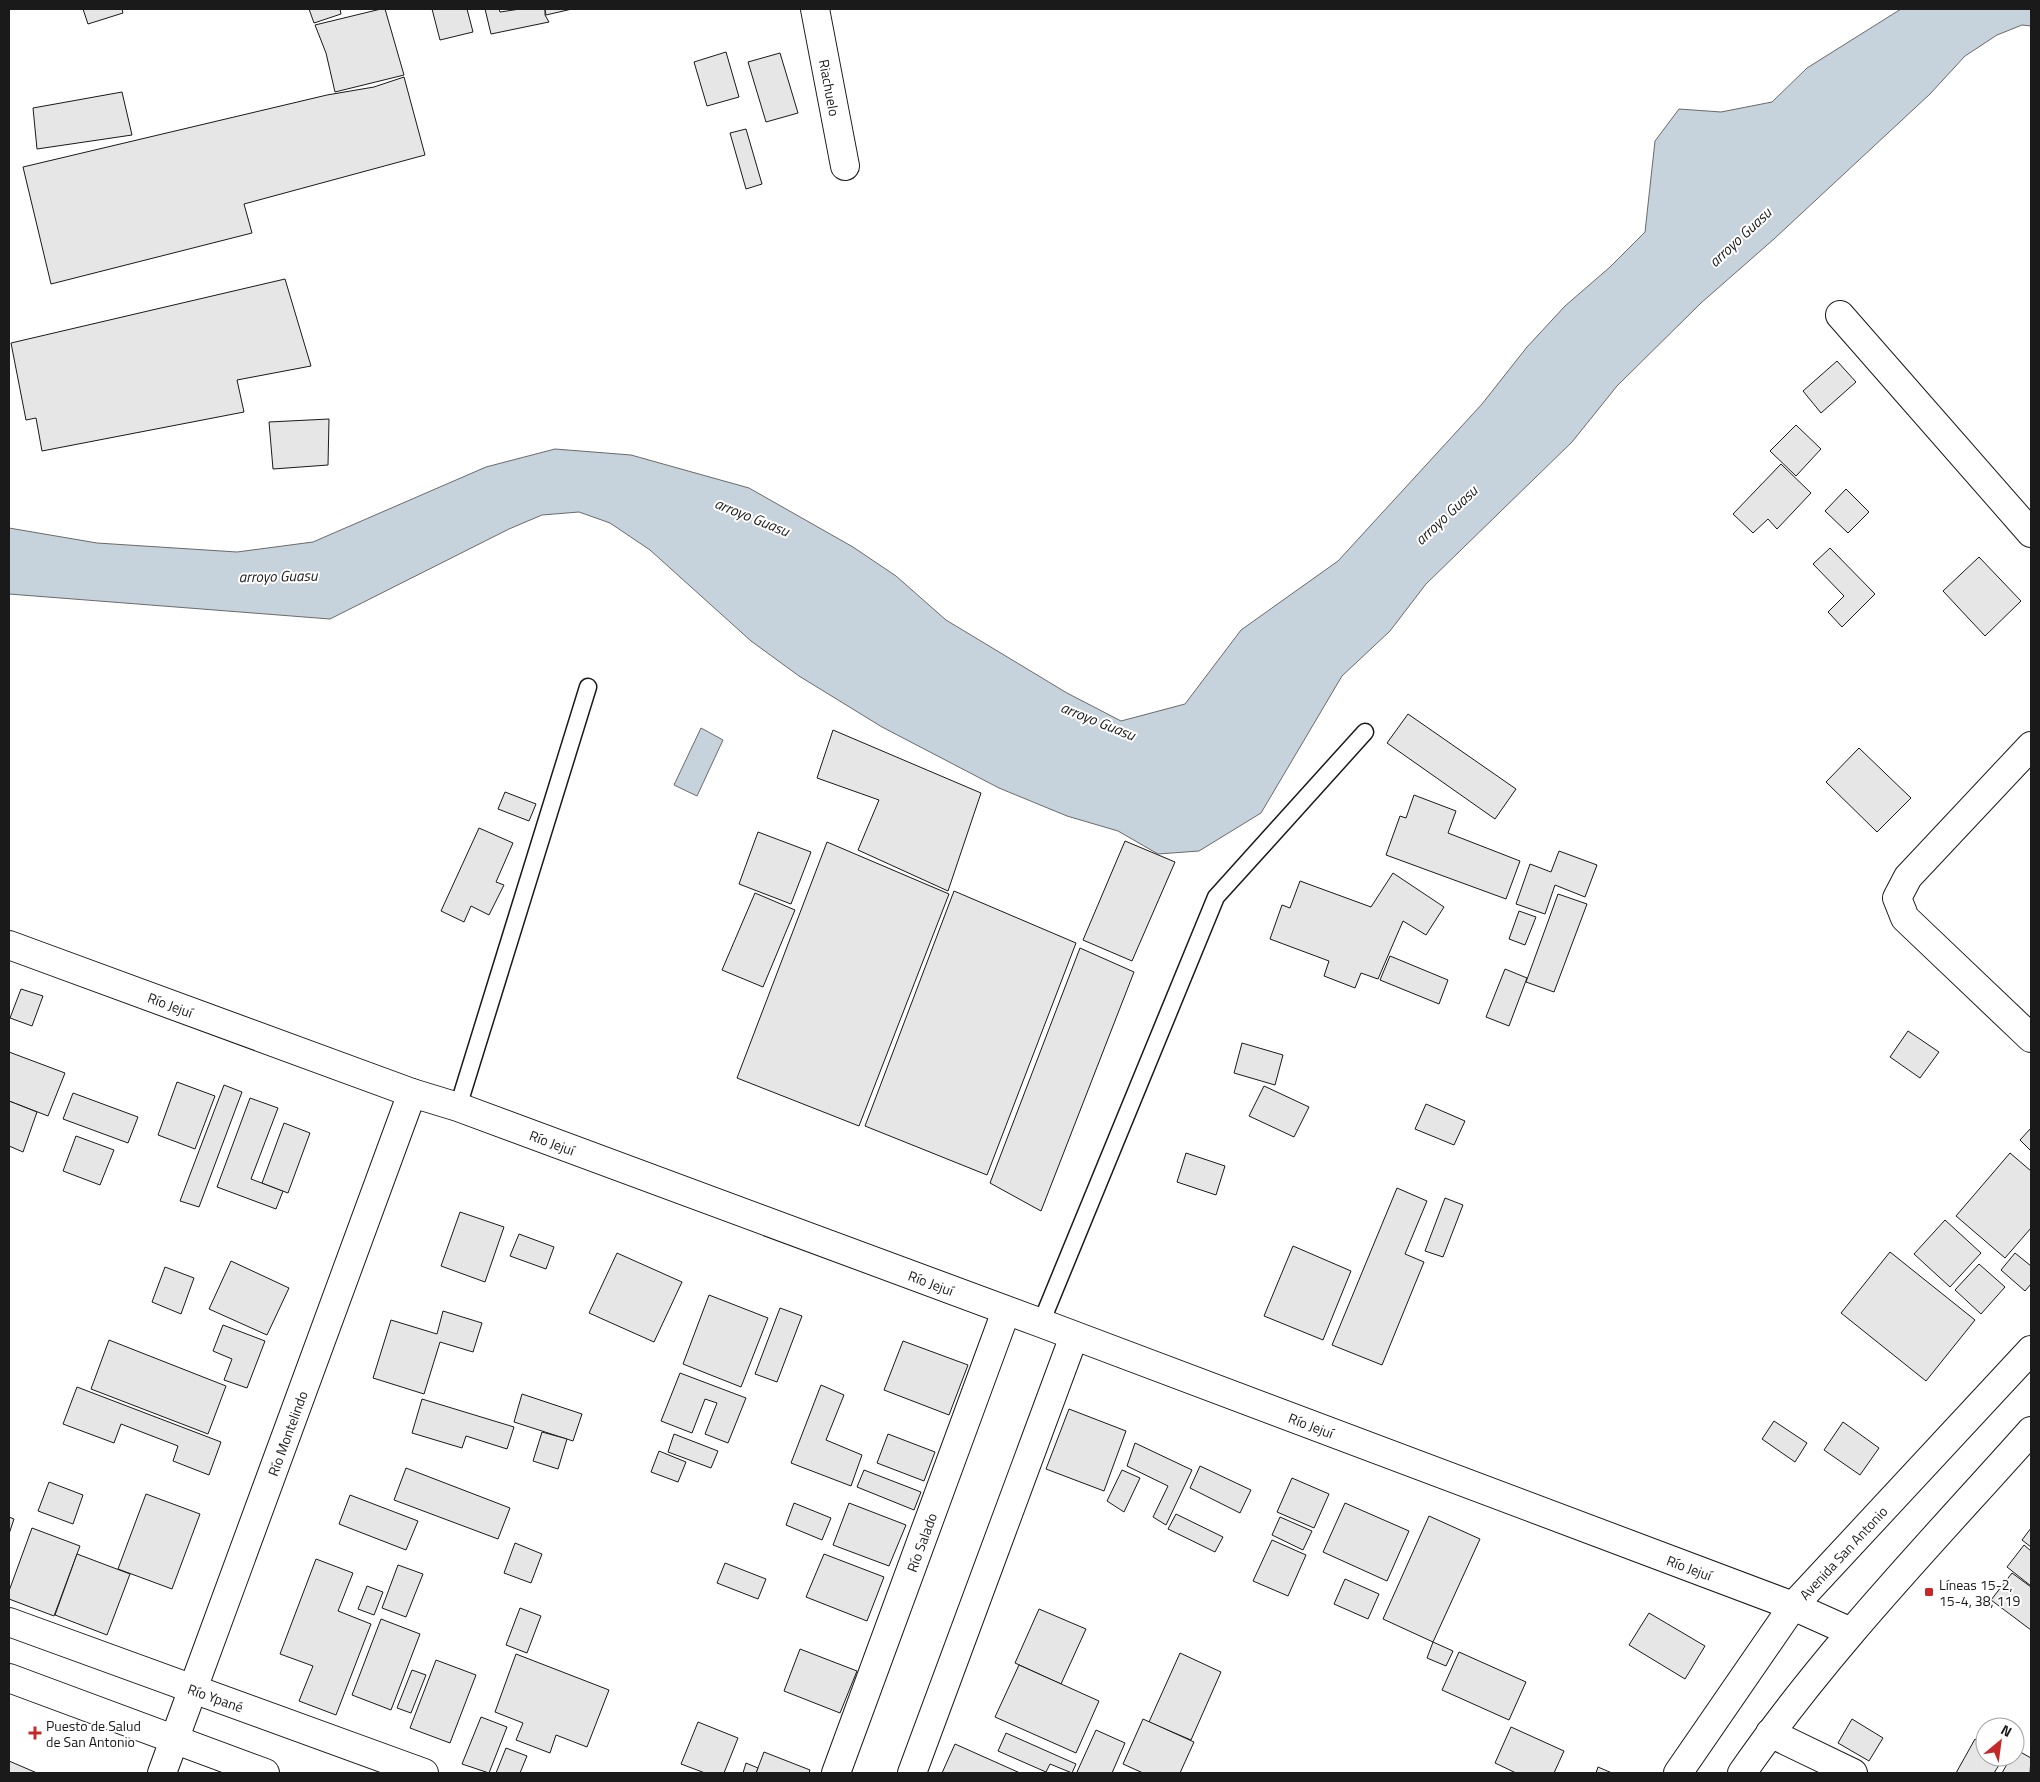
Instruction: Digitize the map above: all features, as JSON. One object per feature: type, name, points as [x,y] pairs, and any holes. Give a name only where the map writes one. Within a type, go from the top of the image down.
[{"type":"street","name":"Riachuelo","points":[[815,9],[845,166]]},
{"type":"street","points":[[1840,315],[2031,533]]},
{"type":"street","points":[[2031,746],[1908,877],[1897,898],[1905,918],[2031,1038]]},
{"type":"street","name":"Río Jejuí","points":[[9,945],[1041,1323],[1793,1606],[1851,1632]]},
{"type":"street","name":"Río Montelindo","points":[[162,1773],[412,1093]]},
{"type":"street","name":"Río Salado","points":[[836,1773],[1006,1311]]},
{"type":"street","points":[[912,1773],[1074,1336]]},
{"type":"street","name":"Avenida San Antonio","points":[[1678,1773],[1793,1606],[2031,1350]]},
{"type":"street","points":[[1742,1773],[1770,1733],[1851,1632],[2031,1431]]},
{"type":"street","name":"Río Ypané","points":[[9,1622],[424,1773]]},
{"type":"street","points":[[9,1678],[265,1773]]},
{"type":"street","points":[[1770,1733],[1853,1773]]},
{"type":"lane","points":[[458,1108],[588,687]]},
{"type":"lane","points":[[1041,1323],[1216,897],[1365,732]]},
{"type":"water","name":"arroyo Guasu","points":[[1901,9],[2031,9],[2031,26],[2022,25],[1997,35],[1965,56],[1930,94],[1774,239],[1701,303],[1617,386],[1572,442],[1426,584],[1390,631],[1342,676],[1261,813],[1199,851],[1158,854],[1118,831],[1067,816],[999,788],[882,727],[799,676],[751,641],[650,550],[610,523],[579,512],[542,515],[509,529],[330,619],[9,594],[9,528],[97,543],[237,552],[313,542],[486,467],[555,449],[631,455],[749,488],[853,547],[896,576],[946,620],[1067,693],[1121,721],[1185,704],[1241,630],[1338,561],[1482,404],[1527,347],[1565,306],[1610,267],[1645,232],[1655,141],[1679,109],[1721,112],[1772,102],[1807,68]]},
{"type":"water","points":[[701,728],[723,740],[697,796],[674,785]]},
{"type":"building","points":[[83,9],[122,9],[123,13],[88,24]]},
{"type":"building","points":[[309,9],[340,9],[341,14],[314,23]]},
{"type":"building","points":[[385,9],[404,75],[335,92],[326,53],[315,25]]},
{"type":"building","points":[[432,9],[467,9],[473,32],[440,40]]},
{"type":"building","points":[[485,9],[499,9],[500,12],[520,9],[545,9],[545,15],[549,22],[491,34]]},
{"type":"building","points":[[545,9],[572,9],[546,15]]},
{"type":"building","points":[[726,52],[739,97],[707,106],[694,62]]},
{"type":"building","points":[[780,53],[798,113],[766,122],[748,62]]},
{"type":"building","points":[[404,77],[425,155],[244,204],[252,233],[51,284],[23,167],[327,95],[374,87]]},
{"type":"building","points":[[122,92],[132,135],[37,149],[33,108]]},
{"type":"building","points":[[746,129],[762,184],[746,189],[730,133]]},
{"type":"building","points":[[285,279],[311,366],[237,380],[244,412],[42,451],[36,418],[26,420],[11,343]]},
{"type":"building","points":[[1837,361],[1856,382],[1821,413],[1803,391]]},
{"type":"building","points":[[329,419],[328,465],[273,469],[269,422]]},
{"type":"building","points":[[1796,425],[1821,449],[1796,476],[1770,451]]},
{"type":"building","points":[[1781,464],[1811,493],[1777,529],[1768,519],[1753,533],[1733,514]]},
{"type":"building","points":[[1846,489],[1869,512],[1848,533],[1825,511]]},
{"type":"building","points":[[1830,548],[1875,594],[1842,627],[1828,612],[1844,596],[1813,564]]},
{"type":"building","points":[[1979,557],[2021,601],[1985,636],[1943,591]]},
{"type":"building","points":[[1408,714],[1516,789],[1495,819],[1387,743]]},
{"type":"building","points":[[833,730],[981,793],[948,891],[858,850],[879,800],[817,778]]},
{"type":"building","points":[[1859,748],[1911,798],[1877,832],[1826,782]]},
{"type":"building","points":[[505,792],[536,804],[529,821],[498,809]]},
{"type":"building","points":[[1414,795],[1456,811],[1448,833],[1520,861],[1506,899],[1386,855],[1400,816],[1406,818]]},
{"type":"building","points":[[479,828],[513,843],[496,882],[504,885],[489,915],[471,906],[464,922],[441,911]]},
{"type":"building","points":[[758,832],[811,852],[791,904],[739,884]]},
{"type":"building","points":[[1125,841],[1175,862],[1132,961],[1083,940]]},
{"type":"building","points":[[827,842],[949,894],[859,1126],[737,1078]]},
{"type":"building","points":[[1559,851],[1597,865],[1585,897],[1555,885],[1545,914],[1516,904],[1530,864],[1551,872]]},
{"type":"building","points":[[1393,873],[1444,907],[1426,935],[1403,921],[1378,979],[1361,973],[1355,988],[1324,976],[1329,961],[1270,939],[1282,905],[1290,908],[1300,881],[1371,907]]},
{"type":"building","points":[[954,891],[1076,943],[987,1175],[865,1126]]},
{"type":"building","points":[[755,893],[795,910],[763,987],[722,970]]},
{"type":"building","points":[[1558,894],[1587,904],[1554,992],[1526,982]]},
{"type":"building","points":[[1519,911],[1536,917],[1525,945],[1509,939]]},
{"type":"building","points":[[1080,948],[1134,972],[1041,1211],[990,1183]]},
{"type":"building","points":[[1390,956],[1448,980],[1439,1004],[1380,980]]},
{"type":"building","points":[[1505,969],[1527,978],[1509,1026],[1486,1017]]},
{"type":"building","points":[[21,989],[43,996],[32,1026],[10,1018]]},
{"type":"building","points":[[1908,1031],[1939,1052],[1920,1078],[1890,1057]]},
{"type":"building","points":[[1242,1043],[1283,1055],[1275,1085],[1234,1073]]},
{"type":"building","points":[[9,1052],[65,1073],[48,1116],[9,1101]]},
{"type":"building","points":[[177,1082],[215,1096],[195,1149],[158,1135]]},
{"type":"building","points":[[224,1085],[242,1092],[199,1207],[180,1201]]},
{"type":"building","points":[[1264,1086],[1309,1107],[1294,1137],[1249,1116]]},
{"type":"building","points":[[73,1093],[138,1117],[128,1143],[63,1119]]},
{"type":"building","points":[[250,1098],[278,1108],[251,1179],[283,1191],[276,1209],[217,1187]]},
{"type":"building","points":[[9,1101],[37,1112],[23,1152],[9,1146]]},
{"type":"building","points":[[1426,1104],[1465,1121],[1454,1145],[1415,1129]]},
{"type":"building","points":[[284,1123],[310,1133],[288,1193],[262,1183]]},
{"type":"building","points":[[2031,1128],[2031,1151],[2020,1140]]},
{"type":"building","points":[[76,1136],[114,1150],[100,1185],[63,1171]]},
{"type":"building","points":[[1186,1153],[1225,1166],[1216,1195],[1177,1182]]},
{"type":"building","points":[[2010,1153],[2031,1171],[2031,1228],[2005,1258],[1956,1216]]},
{"type":"building","points":[[1397,1188],[1427,1201],[1405,1254],[1424,1262],[1382,1365],[1332,1345]]},
{"type":"building","points":[[1445,1198],[1463,1205],[1443,1257],[1425,1251]]},
{"type":"building","points":[[460,1212],[504,1227],[485,1282],[441,1266]]},
{"type":"building","points":[[1945,1220],[1981,1253],[1950,1287],[1914,1254]]},
{"type":"building","points":[[519,1234],[554,1247],[546,1269],[510,1256]]},
{"type":"building","points":[[1293,1246],[1351,1271],[1323,1340],[1264,1316]]},
{"type":"building","points":[[1890,1252],[1975,1320],[1926,1381],[1841,1313]]},
{"type":"building","points":[[617,1253],[682,1282],[654,1342],[589,1313]]},
{"type":"building","points":[[2015,1253],[2031,1266],[2031,1284],[2025,1291],[2001,1270]]},
{"type":"building","points":[[231,1261],[289,1288],[267,1335],[209,1309]]},
{"type":"building","points":[[1979,1264],[2005,1287],[1981,1314],[1955,1290]]},
{"type":"building","points":[[165,1267],[194,1278],[181,1314],[152,1302]]},
{"type":"building","points":[[709,1295],[768,1318],[741,1387],[683,1364]]},
{"type":"building","points":[[780,1308],[802,1316],[777,1382],[755,1374]]},
{"type":"building","points":[[443,1311],[482,1323],[473,1352],[440,1342],[424,1394],[373,1378],[391,1320],[437,1334]]},
{"type":"building","points":[[223,1325],[265,1341],[247,1388],[224,1380],[232,1359],[213,1351]]},
{"type":"building","points":[[109,1340],[226,1386],[208,1434],[91,1389]]},
{"type":"building","points":[[903,1341],[968,1365],[949,1415],[884,1390]]},
{"type":"building","points":[[680,1373],[746,1398],[728,1443],[705,1434],[717,1403],[705,1399],[692,1433],[661,1421]]},
{"type":"building","points":[[821,1385],[844,1395],[826,1440],[862,1455],[851,1486],[791,1463]]},
{"type":"building","points":[[77,1387],[221,1442],[209,1475],[173,1461],[178,1446],[121,1424],[114,1443],[63,1424]]},
{"type":"building","points":[[522,1394],[582,1414],[573,1441],[514,1422]]},
{"type":"building","points":[[422,1399],[514,1427],[507,1449],[466,1436],[462,1448],[412,1433]]},
{"type":"building","points":[[1069,1409],[1126,1431],[1104,1491],[1046,1469]]},
{"type":"building","points":[[1774,1421],[1807,1443],[1795,1462],[1762,1439]]},
{"type":"building","points":[[1843,1422],[1879,1448],[1860,1475],[1824,1450]]},
{"type":"building","points":[[542,1432],[567,1439],[558,1469],[533,1461]]},
{"type":"building","points":[[674,1434],[718,1451],[711,1468],[668,1452]]},
{"type":"building","points":[[888,1434],[935,1452],[924,1481],[877,1463]]},
{"type":"building","points":[[1135,1443],[1192,1470],[1166,1525],[1153,1517],[1168,1486],[1127,1466]]},
{"type":"building","points":[[659,1451],[686,1462],[678,1482],[651,1472]]},
{"type":"building","points":[[1200,1466],[1251,1490],[1240,1513],[1190,1488]]},
{"type":"building","points":[[406,1468],[510,1508],[498,1539],[394,1500]]},
{"type":"building","points":[[864,1470],[921,1492],[914,1510],[857,1487]]},
{"type":"building","points":[[1122,1470],[1140,1478],[1124,1512],[1107,1501]]},
{"type":"building","points":[[1292,1478],[1329,1494],[1314,1528],[1277,1512]]},
{"type":"building","points":[[49,1482],[83,1495],[73,1524],[38,1511]]},
{"type":"building","points":[[146,1494],[200,1514],[172,1589],[118,1569]]},
{"type":"building","points":[[350,1495],[418,1521],[406,1550],[339,1524]]},
{"type":"building","points":[[794,1503],[831,1518],[822,1540],[786,1525]]},
{"type":"building","points":[[849,1503],[906,1525],[889,1566],[833,1545]]},
{"type":"building","points":[[1345,1503],[1409,1531],[1387,1581],[1323,1552]]},
{"type":"building","points":[[1176,1514],[1223,1537],[1215,1552],[1168,1529]]},
{"type":"building","points":[[1429,1516],[1480,1539],[1433,1642],[1383,1619]]},
{"type":"building","points":[[9,1517],[14,1519],[9,1534]]},
{"type":"building","points":[[1280,1517],[1312,1531],[1303,1550],[1272,1535]]},
{"type":"building","points":[[32,1528],[80,1546],[54,1616],[9,1599],[9,1591]]},
{"type":"building","points":[[2031,1528],[2031,1547],[2022,1540]]},
{"type":"building","points":[[1272,1540],[1306,1555],[1288,1596],[1253,1581]]},
{"type":"building","points":[[515,1543],[542,1554],[531,1583],[504,1573]]},
{"type":"building","points":[[2024,1545],[2031,1551],[2031,1586],[2007,1567]]},
{"type":"building","points":[[77,1554],[130,1574],[107,1635],[55,1615]]},
{"type":"building","points":[[824,1554],[884,1577],[867,1621],[806,1597]]},
{"type":"building","points":[[316,1559],[353,1573],[338,1611],[371,1624],[336,1715],[299,1701],[313,1666],[280,1654]]},
{"type":"building","points":[[725,1563],[766,1579],[758,1599],[717,1583]]},
{"type":"building","points":[[398,1565],[423,1574],[406,1617],[382,1608]]},
{"type":"building","points":[[2012,1573],[2031,1587],[2031,1630],[1991,1600]]},
{"type":"building","points":[[1345,1579],[1379,1594],[1368,1619],[1334,1604]]},
{"type":"building","points":[[367,1586],[383,1592],[374,1615],[358,1609]]},
{"type":"building","points":[[520,1608],[541,1616],[527,1653],[506,1645]]},
{"type":"building","points":[[1039,1609],[1086,1629],[1061,1684],[1015,1663]]},
{"type":"building","points":[[1649,1613],[1705,1646],[1685,1679],[1629,1645]]},
{"type":"building","points":[[381,1619],[420,1634],[391,1710],[352,1695]]},
{"type":"building","points":[[1433,1642],[1453,1651],[1446,1666],[1427,1658]]},
{"type":"building","points":[[800,1649],[857,1671],[840,1713],[784,1691]]},
{"type":"building","points":[[1459,1652],[1526,1682],[1509,1720],[1442,1690]]},
{"type":"building","points":[[1180,1653],[1221,1672],[1191,1740],[1149,1722]]},
{"type":"building","points":[[516,1654],[609,1690],[587,1747],[556,1735],[550,1753],[516,1740],[523,1723],[495,1712]]},
{"type":"building","points":[[436,1660],[476,1675],[450,1743],[410,1728]]},
{"type":"building","points":[[1019,1665],[1099,1701],[1076,1753],[995,1717]]},
{"type":"building","points":[[412,1670],[426,1675],[411,1713],[397,1708]]},
{"type":"building","points":[[481,1717],[507,1727],[489,1773],[462,1764]]},
{"type":"building","points":[[1143,1719],[1194,1742],[1180,1773],[1143,1773],[1123,1764]]},
{"type":"building","points":[[1852,1719],[1883,1738],[1869,1761],[1838,1743]]},
{"type":"building","points":[[698,1722],[738,1738],[724,1773],[705,1773],[681,1764]]},
{"type":"building","points":[[1511,1727],[1564,1751],[1554,1773],[1516,1773],[1495,1763]]},
{"type":"building","points":[[1096,1730],[1125,1743],[1112,1773],[1079,1773],[1077,1772]]},
{"type":"building","points":[[1006,1733],[1076,1764],[1072,1773],[1050,1764],[1046,1772],[998,1751]]},
{"type":"building","points":[[1975,1739],[1975,1767],[1998,1767],[1994,1773],[1956,1773]]},
{"type":"building","points":[[955,1744],[1020,1773],[942,1773]]},
{"type":"building","points":[[506,1748],[527,1756],[520,1773],[496,1773]]},
{"type":"building","points":[[764,1752],[810,1770],[809,1773],[756,1773]]},
{"type":"building","points":[[2025,1755],[2031,1758],[2030,1773],[2002,1773],[2005,1767],[2025,1767]]},
{"type":"building","name":"Puesto de Salud de San Antonio","points":[[9,1761],[37,1773],[9,1773]]},
{"type":"building","points":[[746,1763],[758,1768],[756,1773],[743,1773]]},
{"type":"building","points":[[1598,1767],[1612,1773],[1596,1773]]},
{"type":"place","name":"Líneas 15-2, 15-4, 38, 119","points":[[1929,1592]]},
{"type":"place","name":"Puesto de Salud de San Antonio","points":[[35,1733]]}]
